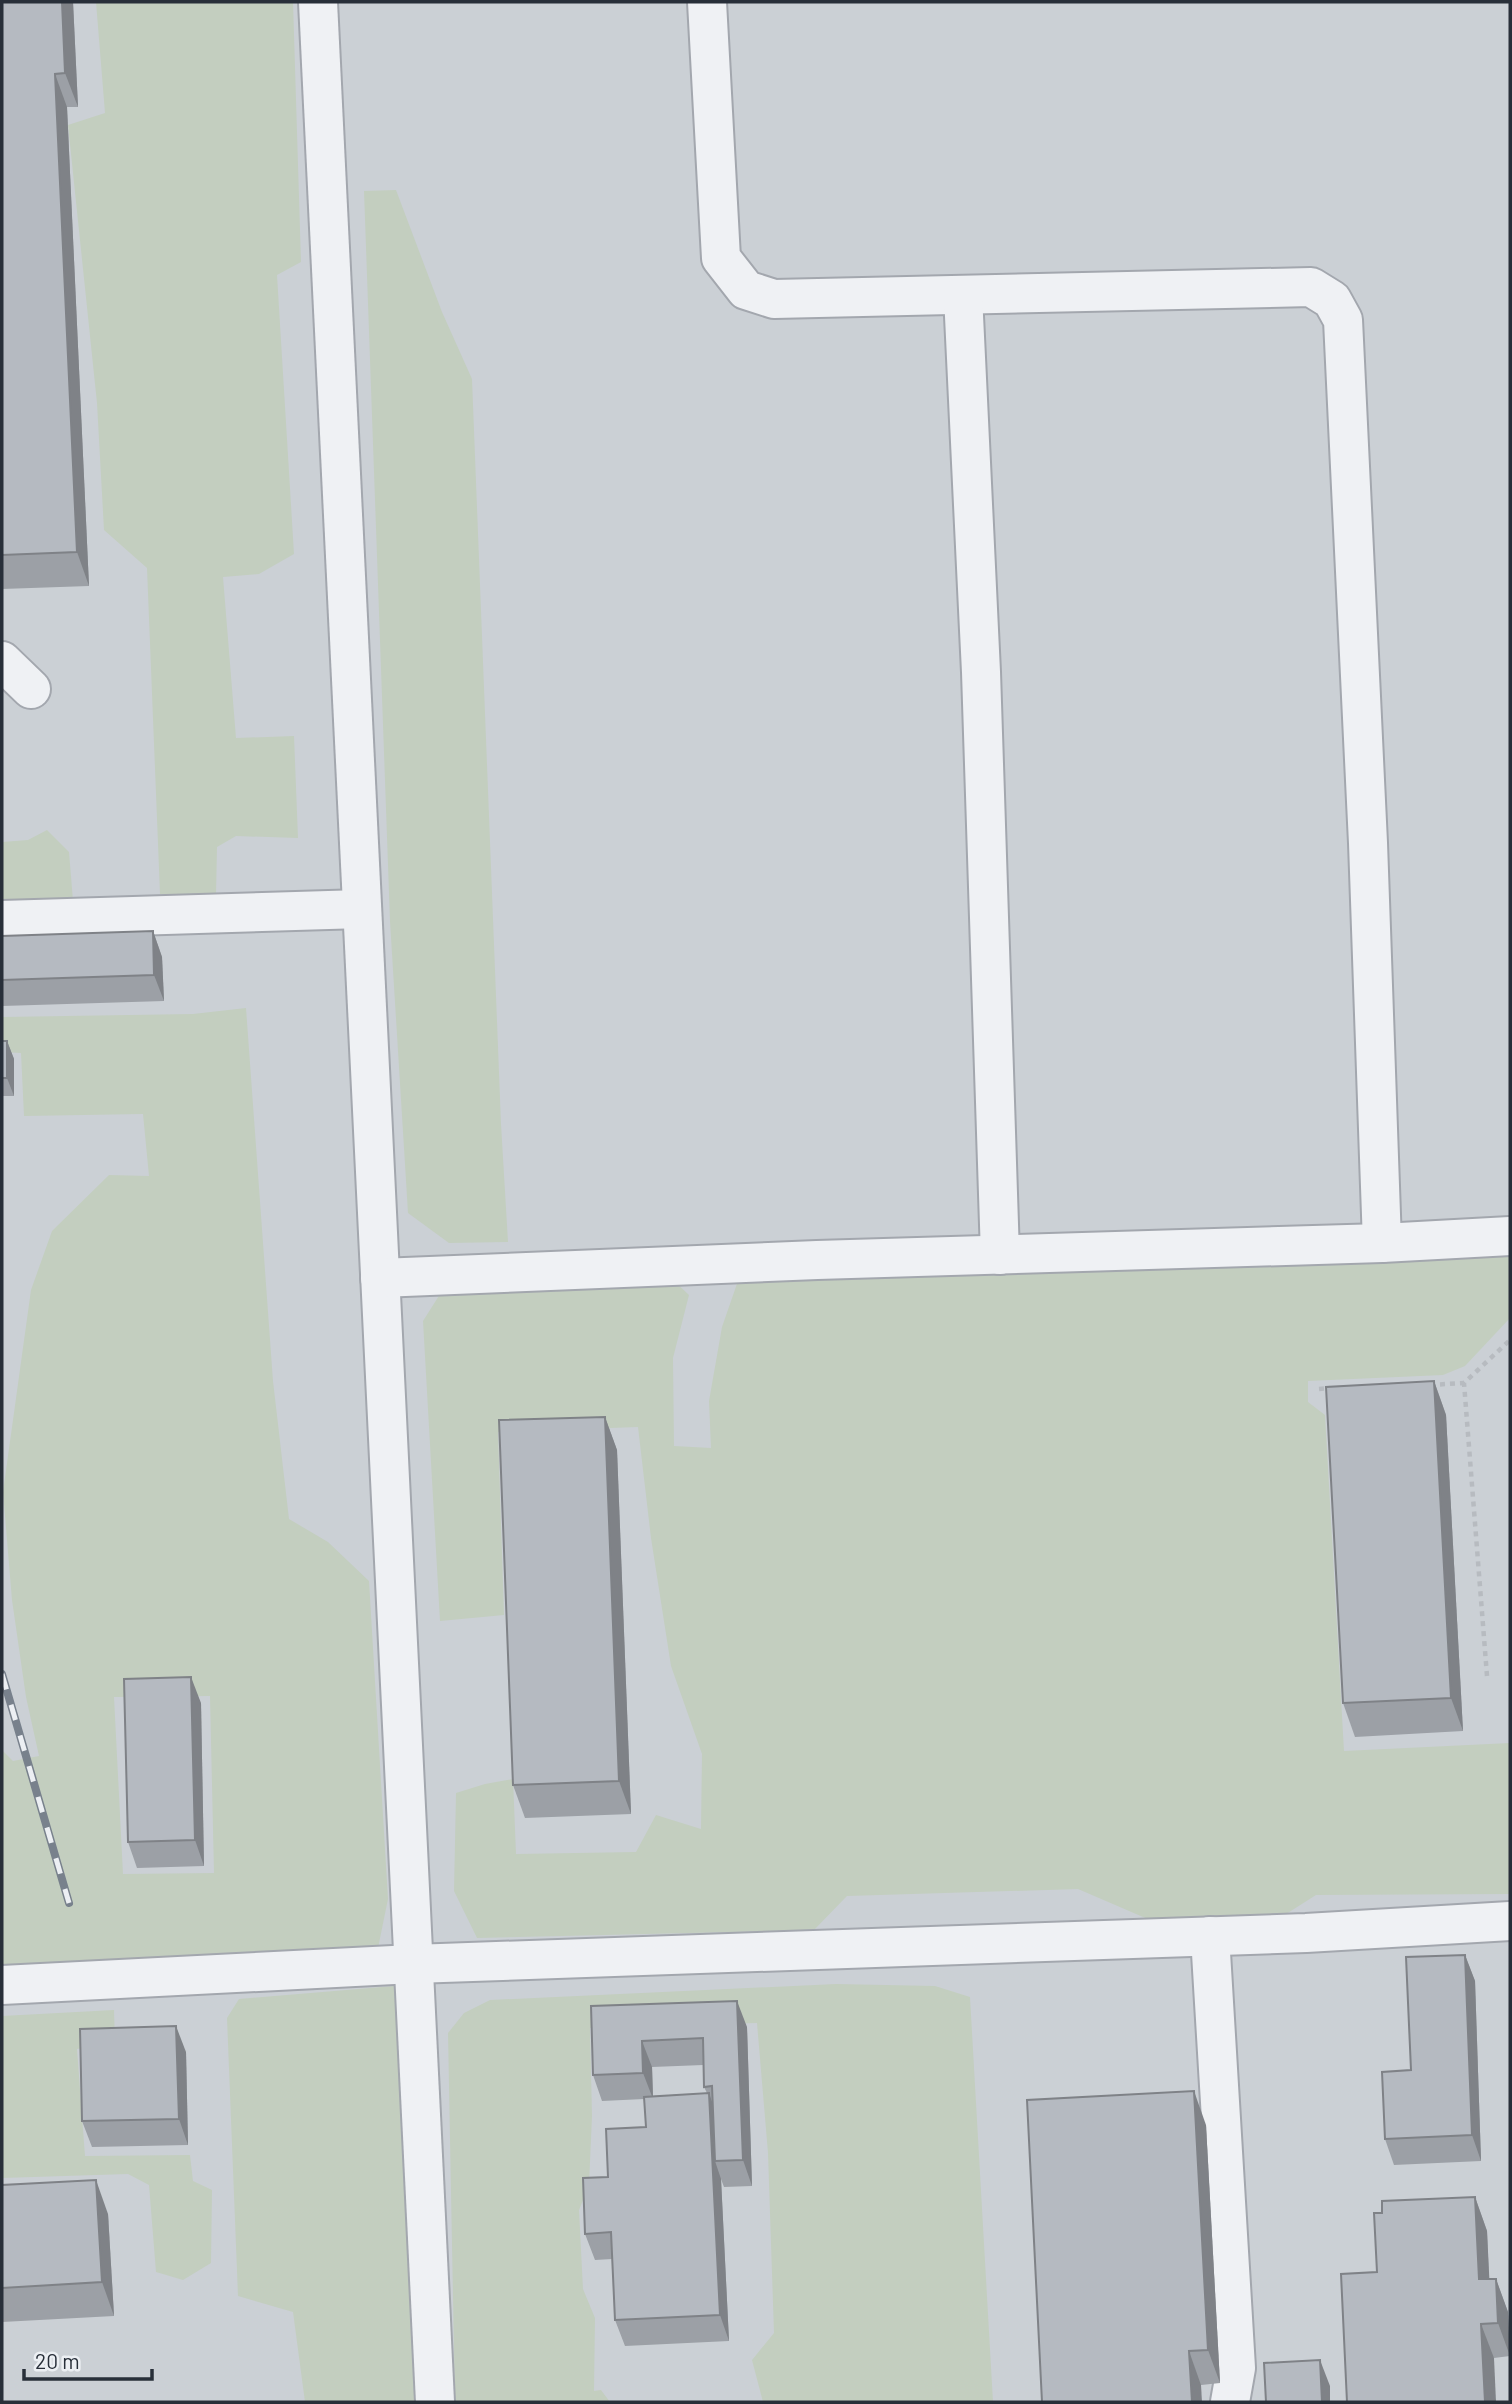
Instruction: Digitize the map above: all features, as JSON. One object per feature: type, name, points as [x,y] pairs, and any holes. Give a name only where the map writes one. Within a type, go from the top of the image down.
[{"type":"lane","points":[[318,2],[435,2402]]},
{"type":"lane","points":[[707,2],[721,258],[746,290],[774,299],[1311,287],[1332,300],[1343,320],[1368,843],[1382,1244]]},
{"type":"lane","points":[[963,295],[981,672],[1000,1255]]},
{"type":"lane","points":[[2,661],[31,689]]},
{"type":"lane","points":[[2,920],[362,909]]},
{"type":"lane","points":[[380,1278],[817,1260],[1382,1244],[1510,1237]]},
{"type":"lane","points":[[2,1985],[413,1965],[1210,1936],[1510,1921]]},
{"type":"lane","points":[[1210,1936],[1236,2368],[1230,2402]]},
{"type":"path","points":[[1424,1385],[1464,1383],[1510,1340]]},
{"type":"path","points":[[1464,1383],[1487,1676]]},
{"type":"path","points":[[1319,1389],[1332,1388]]},
{"type":"shaded area","points":[[2,2],[1510,2],[1510,2402],[2,2402]]},
{"type":"green space","points":[[96,2],[293,2],[301,262],[277,275],[294,554],[259,574],[223,577],[236,738],[294,736],[298,838],[236,836],[217,847],[216,895],[160,894],[147,568],[104,530],[97,403],[68,125],[105,113]]},
{"type":"green space","points":[[396,190],[442,312],[472,379],[508,1242],[449,1243],[408,1213],[390,921],[364,191]]},
{"type":"green space","points":[[47,830],[69,852],[73,901],[2,904],[2,842],[28,840]]},
{"type":"green space","points":[[246,1008],[273,1381],[289,1519],[328,1542],[369,1581],[388,1899],[378,1948],[2,1969],[2,1750],[13,1761],[39,1756],[26,1697],[12,1600],[3,1492],[31,1290],[52,1231],[109,1175],[149,1176],[143,1114],[24,1116],[21,1053],[2,1052],[2,1017],[193,1014]],"holes":[[[210,1696],[214,1873],[123,1874],[114,1697]]]},
{"type":"green space","points":[[1510,1249],[1510,1318],[1465,1366],[1443,1375],[1308,1381],[1308,1402],[1325,1415],[1344,1751],[1510,1743],[1510,1894],[1316,1895],[1283,1916],[1150,1920],[1078,1889],[847,1896],[814,1930],[477,1938],[454,1891],[456,1793],[513,1779],[516,1854],[636,1852],[656,1815],[701,1829],[702,1754],[671,1666],[651,1538],[638,1427],[498,1432],[504,1615],[440,1621],[423,1321],[442,1291],[672,1279],[689,1295],[673,1358],[674,1446],[711,1448],[709,1401],[722,1327],[739,1278]]},
{"type":"green space","points":[[836,1984],[935,1986],[970,1997],[993,2402],[763,2402],[752,2360],[774,2333],[768,2153],[757,2023],[590,2028],[592,2116],[589,2185],[579,2210],[583,2289],[595,2318],[594,2391],[601,2390],[610,2402],[455,2402],[448,2033],[464,2013],[490,2000]]},
{"type":"green space","points":[[394,1986],[404,2019],[420,2402],[305,2402],[293,2312],[238,2296],[227,2018],[239,1999]]},
{"type":"green space","points":[[114,2010],[115,2043],[77,2049],[85,2156],[190,2155],[193,2181],[212,2190],[211,2263],[183,2280],[156,2272],[149,2185],[128,2174],[2,2178],[2,2016]]},
{"type":"building","points":[[2,2],[62,2],[65,73],[55,74],[77,552],[2,555]]},
{"type":"building","points":[[153,931],[154,975],[2,980],[2,936]]},
{"type":"building","points":[[2,1041],[7,1041],[7,1078],[2,1078]]},
{"type":"building","points":[[1434,1381],[1451,1698],[1343,1703],[1326,1387]]},
{"type":"building","points":[[605,1417],[619,1781],[513,1785],[499,1420]]},
{"type":"building","points":[[191,1677],[195,1840],[128,1842],[124,1679]]},
{"type":"building","points":[[1465,1955],[1472,2135],[1385,2139],[1382,2072],[1411,2070],[1406,1957]]},
{"type":"building","points":[[737,2001],[743,2160],[715,2161],[712,2086],[704,2087],[703,2038],[642,2041],[643,2073],[593,2075],[591,2006]]},
{"type":"building","points":[[176,2026],[179,2119],[82,2121],[80,2029]]},
{"type":"building","points":[[1194,2091],[1208,2350],[1189,2351],[1192,2402],[1042,2402],[1027,2100]]},
{"type":"building","points":[[709,2093],[720,2315],[615,2320],[611,2232],[585,2234],[583,2178],[608,2177],[606,2129],[646,2127],[644,2097]]},
{"type":"building","points":[[96,2180],[102,2282],[2,2288],[2,2185]]},
{"type":"building","points":[[1475,2197],[1479,2279],[1496,2279],[1498,2323],[1481,2324],[1485,2402],[1347,2402],[1341,2274],[1377,2272],[1374,2213],[1382,2213],[1382,2201]]},
{"type":"building","points":[[1320,2360],[1322,2402],[1266,2402],[1264,2363]]},
{"type":"railway","points":[[2,1674],[69,1903]]}]
